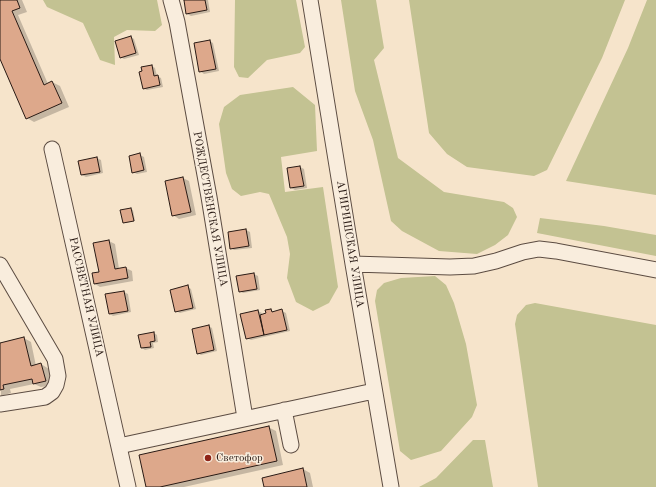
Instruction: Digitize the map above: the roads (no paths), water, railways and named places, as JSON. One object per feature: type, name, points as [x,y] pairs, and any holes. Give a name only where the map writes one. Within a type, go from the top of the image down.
[{"type":"street","name":"РОЖДЕСТВЕНСКАЯ УЛИЦА","points":[[171,0],[177,22],[209,197],[245,418]]},
{"type":"street","name":"АГИРИШСКАЯ УЛИЦА","points":[[310,0],[391,487]]},
{"type":"street","name":"РАССВЕТНАЯ УЛИЦА","points":[[52,149],[128,487]]},
{"type":"street","points":[[353,264],[450,267],[468,266],[496,261],[523,252],[539,249],[656,270]]},
{"type":"street","points":[[0,265],[55,359],[58,376],[56,385],[52,392],[45,397],[0,404]]},
{"type":"street","points":[[119,446],[374,391]]},
{"type":"street","points":[[284,410],[291,445]]},
{"type":"place","name":"Светофор","points":[[208,458]]}]
